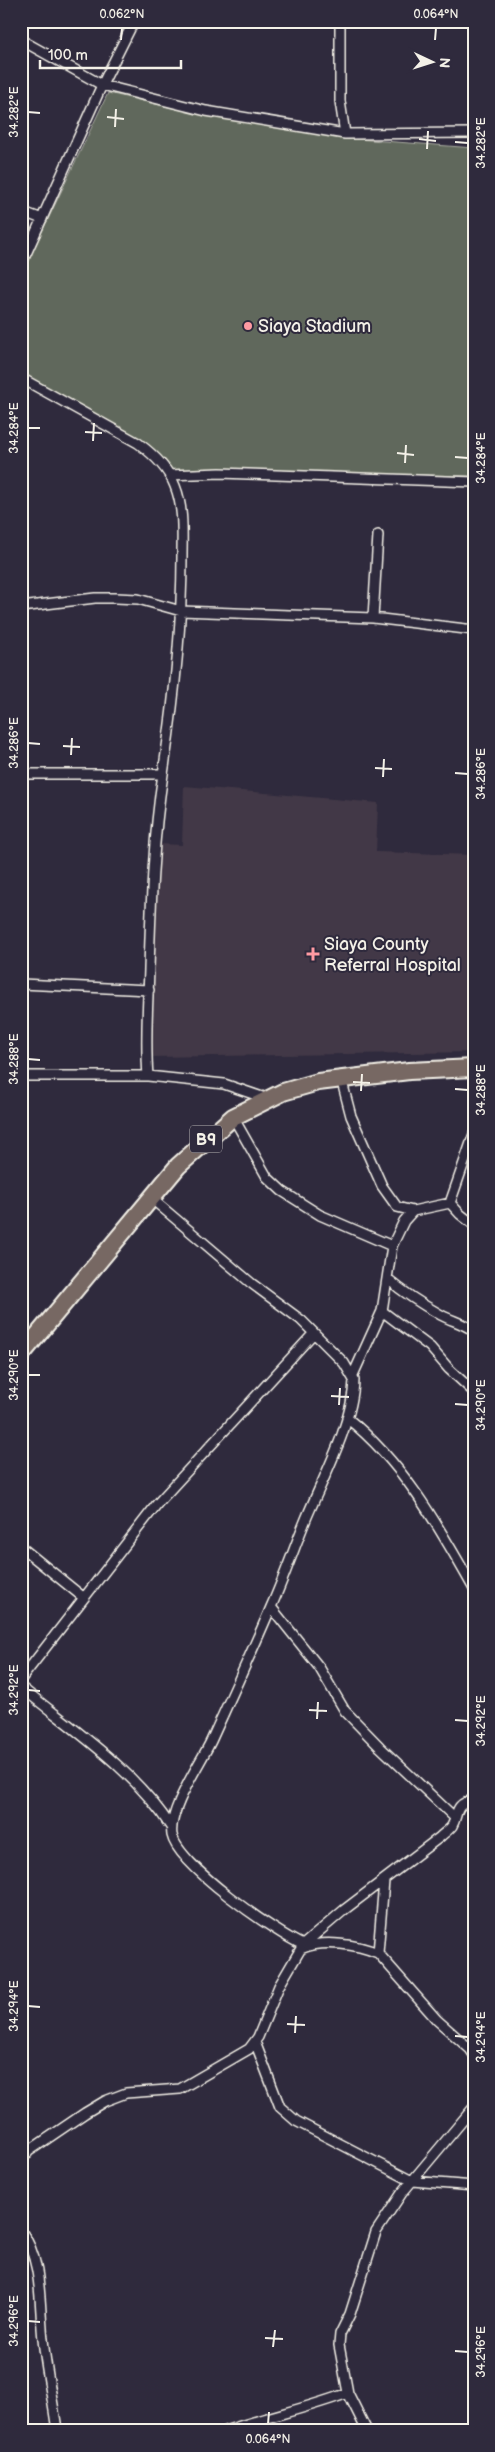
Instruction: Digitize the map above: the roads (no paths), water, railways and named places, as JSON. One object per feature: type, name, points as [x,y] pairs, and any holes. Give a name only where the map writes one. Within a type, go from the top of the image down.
[{"type":"highway","name":"B9","points":[[21,1355],[151,1198],[192,1152],[233,1117],[299,1086],[340,1078],[409,1071],[474,1068]]},
{"type":"street","points":[[21,264],[102,85],[134,21]]},
{"type":"street","points":[[340,21],[340,101],[345,134]]},
{"type":"street","points":[[21,40],[102,85],[206,111],[345,134],[474,133]]},
{"type":"street","points":[[21,211],[42,219]]},
{"type":"street","points":[[21,378],[138,443],[155,456],[169,475],[179,498],[182,520],[181,611],[176,681],[154,839],[148,990],[148,1076]]},
{"type":"street","points":[[169,475],[220,473],[474,482]]},
{"type":"street","points":[[373,618],[378,535]]},
{"type":"street","points":[[21,607],[95,598],[138,599],[181,611],[373,618],[474,630]]},
{"type":"street","points":[[21,774],[163,774]]},
{"type":"street","points":[[21,984],[148,990]]},
{"type":"street","points":[[21,1076],[148,1076],[213,1082],[268,1100]]},
{"type":"street","points":[[340,1078],[351,1116],[382,1186],[397,1207],[413,1211],[450,1203]]},
{"type":"street","points":[[233,1117],[267,1177],[282,1191],[320,1215],[392,1246]]},
{"type":"street","points":[[450,1203],[474,1134]]},
{"type":"street","points":[[151,1198],[251,1282],[301,1320],[344,1363],[352,1375]]},
{"type":"street","points":[[450,1203],[474,1225]]},
{"type":"street","points":[[171,1827],[178,1805],[210,1743],[271,1607],[347,1418],[353,1396],[352,1375],[382,1311],[392,1246],[404,1221],[413,1211]]},
{"type":"street","points":[[388,1278],[399,1288],[443,1316],[459,1321],[474,1330]]},
{"type":"street","points":[[382,1311],[430,1348],[474,1392]]},
{"type":"street","points":[[21,1679],[158,1504],[313,1334]]},
{"type":"street","points":[[347,1418],[372,1441],[416,1492],[474,1589]]},
{"type":"street","points":[[21,1547],[84,1598]]},
{"type":"street","points":[[271,1607],[319,1668],[345,1711],[380,1748],[453,1816]]},
{"type":"street","points":[[21,1687],[102,1752],[148,1794],[171,1827],[173,1840],[178,1849],[220,1889],[300,1948]]},
{"type":"street","points":[[21,2161],[29,2152],[84,2112],[105,2101],[126,2093],[180,2089],[249,2049],[255,2042],[279,1986],[300,1948],[440,1837],[451,1827],[453,1816],[463,1804],[474,1800]]},
{"type":"street","points":[[378,1954],[384,1880]]},
{"type":"street","points":[[300,1948],[312,1944],[324,1944],[369,1950],[378,1954],[437,2020],[470,2049],[474,2055]]},
{"type":"street","points":[[255,2042],[280,2107],[286,2114],[412,2181],[474,2186]]},
{"type":"street","points":[[367,2431],[348,2393],[338,2345],[340,2334],[350,2314],[376,2232],[412,2181],[474,2107]]},
{"type":"street","points":[[21,2231],[32,2253],[38,2280],[43,2339],[58,2431]]},
{"type":"street","points":[[225,2431],[265,2417],[311,2407],[348,2393]]},
{"type":"street","points":[[448,2431],[474,2425]]},
{"type":"place","name":"Siaya Stadium","points":[[248,326]]},
{"type":"place","name":"Siaya County Referral Hospital","points":[[313,954]]}]
